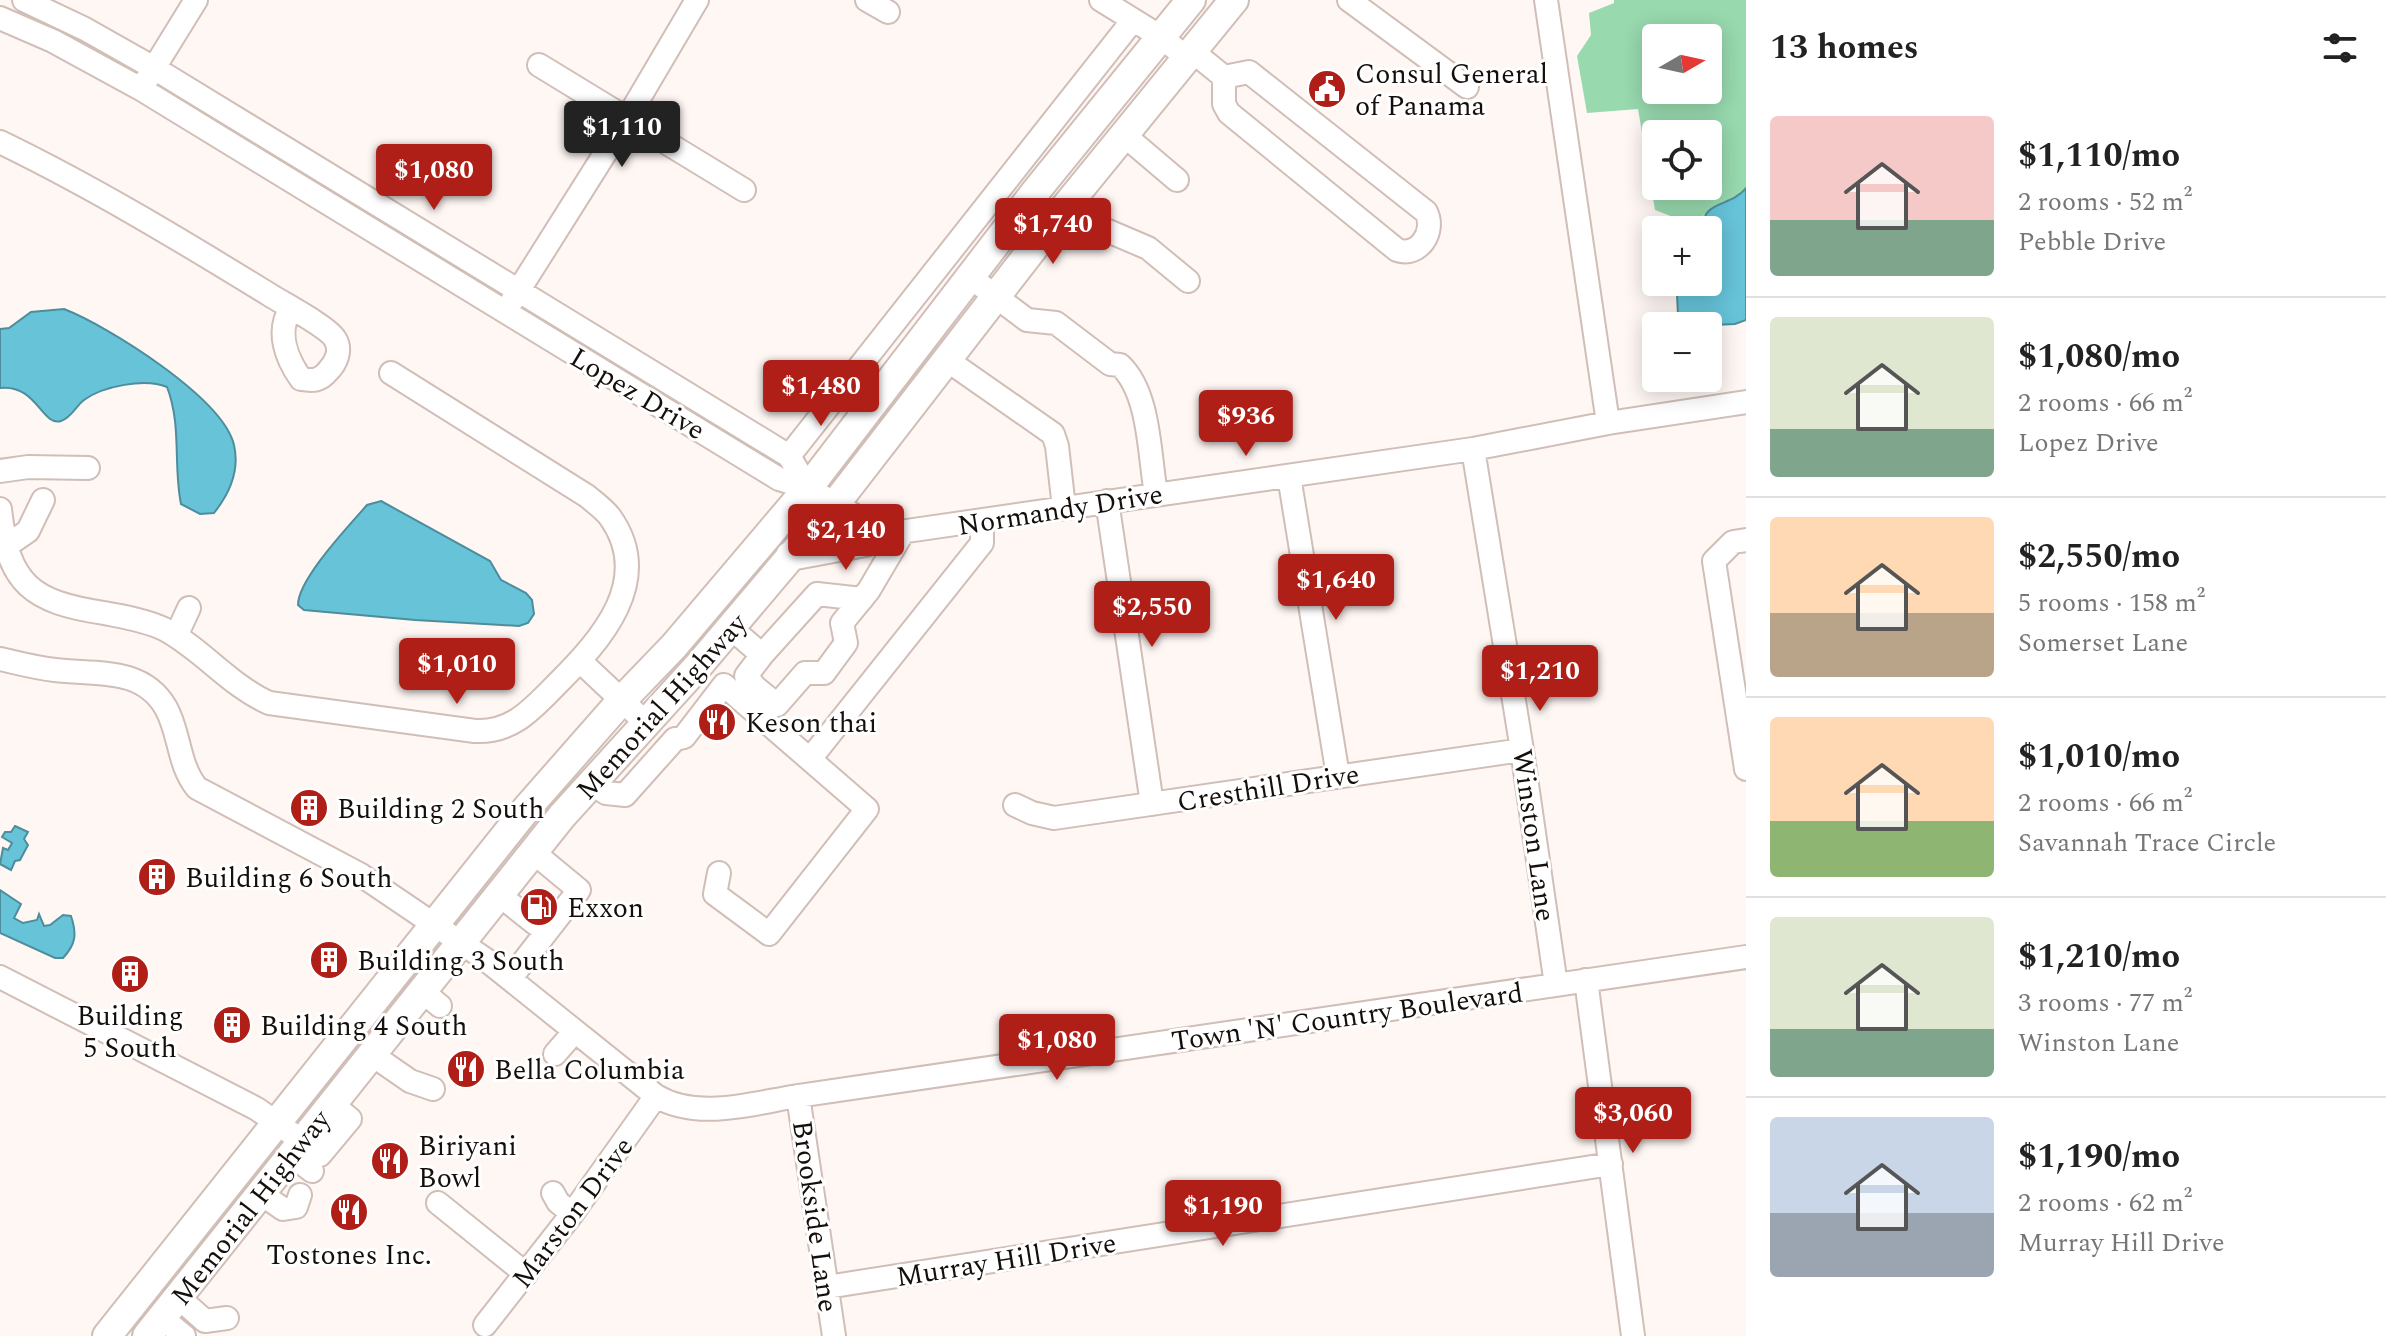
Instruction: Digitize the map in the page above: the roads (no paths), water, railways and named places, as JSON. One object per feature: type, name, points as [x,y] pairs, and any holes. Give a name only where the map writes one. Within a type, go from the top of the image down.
[{"type":"main road","name":"Memorial Highway","points":[[107,1336],[528,807],[674,646],[808,488],[970,277],[1191,0]]},
{"type":"main road","name":"Memorial Highway","points":[[162,1317],[260,1193],[306,1155],[332,1104],[371,1054],[470,957],[498,894],[836,503],[1067,205],[1234,0]]},
{"type":"main road","points":[[790,556],[894,534]]},
{"type":"main road","points":[[136,1299],[162,1317]]},
{"type":"street","name":"Lopez Drive","points":[[24,0],[85,29],[154,68],[789,456],[808,488]]},
{"type":"street","points":[[141,89],[196,0]]},
{"type":"street","points":[[505,312],[628,117],[697,0]]},
{"type":"street","points":[[867,0],[888,12]]},
{"type":"street","points":[[1101,0],[1224,77],[1253,74],[1426,212],[1430,220],[1429,232],[1418,247],[1410,252],[1397,250],[1229,113],[1224,104],[1224,77]]},
{"type":"street","points":[[1349,0],[1467,87]]},
{"type":"street","points":[[1546,0],[1608,423]]},
{"type":"street","name":"Lopez Drive","points":[[0,18],[53,41],[141,89],[779,479],[808,488]]},
{"type":"street","points":[[789,456],[1133,20]]},
{"type":"street","points":[[539,65],[744,190]]},
{"type":"street","points":[[1124,135],[1177,180]]},
{"type":"street","points":[[0,142],[100,193],[291,308]]},
{"type":"street","points":[[1067,205],[1087,222],[1148,248],[1188,281]]},
{"type":"street","points":[[970,277],[1027,320],[1056,323],[1110,364],[1120,365],[1132,376],[1141,398],[1156,494]]},
{"type":"street","points":[[947,360],[1053,434],[1064,508]]},
{"type":"street","points":[[0,509],[5,547],[22,581],[45,599],[74,609],[134,619],[159,627],[176,636],[244,691],[269,703],[475,731],[498,729],[515,722],[580,661],[611,623],[622,598],[626,566],[622,540],[609,515],[587,496],[391,373]]},
{"type":"street","name":"Normandy Drive","points":[[894,534],[1473,449],[1608,423],[1746,402]]},
{"type":"street","name":"Winston Lane","points":[[1473,449],[1556,985]]},
{"type":"street","points":[[0,471],[28,467],[88,468]]},
{"type":"street","points":[[1289,476],[1338,776]]},
{"type":"street","points":[[808,488],[894,534],[862,599],[842,623],[846,643],[824,673],[805,673],[777,705],[746,676],[817,594],[862,599]]},
{"type":"street","points":[[5,547],[28,531],[43,500]]},
{"type":"street","points":[[1107,501],[1152,804]]},
{"type":"street","points":[[810,759],[982,543],[982,521]]},
{"type":"street","points":[[1739,541],[1714,561],[1743,728],[1746,769]]},
{"type":"street","points":[[176,636],[189,608]]},
{"type":"street","points":[[731,628],[762,655]]},
{"type":"street","name":"Town 'N' Country Boulevard","points":[[0,659],[54,670],[114,673],[139,683],[165,706],[185,767],[197,788],[361,875],[434,925],[470,957],[510,979],[656,1096],[692,1109],[1746,957]]},
{"type":"street","points":[[580,661],[622,700],[660,756]]},
{"type":"street","points":[[699,665],[867,809],[769,934],[715,894],[719,873]]},
{"type":"street","points":[[591,783],[606,793],[625,795],[675,739],[684,737],[724,685]]},
{"type":"street","name":"Cresthill Drive","points":[[1015,805],[1054,818],[1522,750]]},
{"type":"street","points":[[510,979],[579,890],[533,852]]},
{"type":"street","points":[[498,894],[546,932]]},
{"type":"street","points":[[0,977],[277,1121],[306,1155]]},
{"type":"street","points":[[1586,980],[1633,1336]]},
{"type":"street","points":[[555,1054],[575,1031]]},
{"type":"street","points":[[371,1054],[410,1081],[433,1089]]},
{"type":"street","name":"Marston Drive","points":[[485,1325],[572,1214],[656,1096]]},
{"type":"street","name":"Brookside Lane","points":[[798,1096],[834,1336]]},
{"type":"street","name":"Murray Hill Drive","points":[[827,1287],[1611,1164]]},
{"type":"street","points":[[260,1193],[283,1209],[296,1207],[300,1195]]},
{"type":"street","points":[[553,1193],[572,1214]]},
{"type":"street","points":[[438,1203],[526,1274]]},
{"type":"street","points":[[162,1317],[208,1325]]},
{"type":"street","points":[[162,1317],[184,1336]]},
{"type":"water","points":[[1746,188],[1746,320],[1722,325],[1722,312],[1678,312],[1677,296],[1722,296],[1722,216],[1705,216],[1713,208]]},
{"type":"water","points":[[64,309],[108,331],[161,366],[209,406],[225,426],[234,445],[235,473],[225,498],[214,513],[200,514],[181,504],[176,431],[167,387],[136,383],[113,387],[92,395],[61,421],[49,418],[22,392],[0,388],[0,329],[9,328],[31,312]]},
{"type":"water","points":[[381,501],[490,561],[501,580],[526,593],[532,600],[534,614],[528,623],[519,626],[415,620],[304,610],[298,605],[300,594],[315,567],[367,505]]},
{"type":"water","points":[[15,826],[28,832],[24,839],[28,845],[11,870],[0,864],[3,848],[8,850],[12,843],[2,837]]},
{"type":"water","points":[[0,890],[21,904],[14,918],[23,923],[37,920],[39,914],[44,926],[63,915],[71,916],[74,938],[63,958],[55,958],[0,933]]},
{"type":"place","name":"Consul General of Panama","points":[[1327,89]]},
{"type":"place","name":"Keson thai","points":[[717,722]]},
{"type":"place","name":"Building 2 South","points":[[309,808]]},
{"type":"place","name":"Building 6 South","points":[[157,877]]},
{"type":"place","name":"Exxon","points":[[539,907]]},
{"type":"place","name":"Building 3 South","points":[[329,960]]},
{"type":"place","name":"Building 5 South","points":[[130,974]]},
{"type":"place","name":"Building 4 South","points":[[232,1025]]},
{"type":"place","name":"Bella Columbia","points":[[466,1069]]},
{"type":"place","name":"Biriyani Bowl","points":[[390,1161]]},
{"type":"place","name":"Tostones Inc.","points":[[349,1212]]}]
